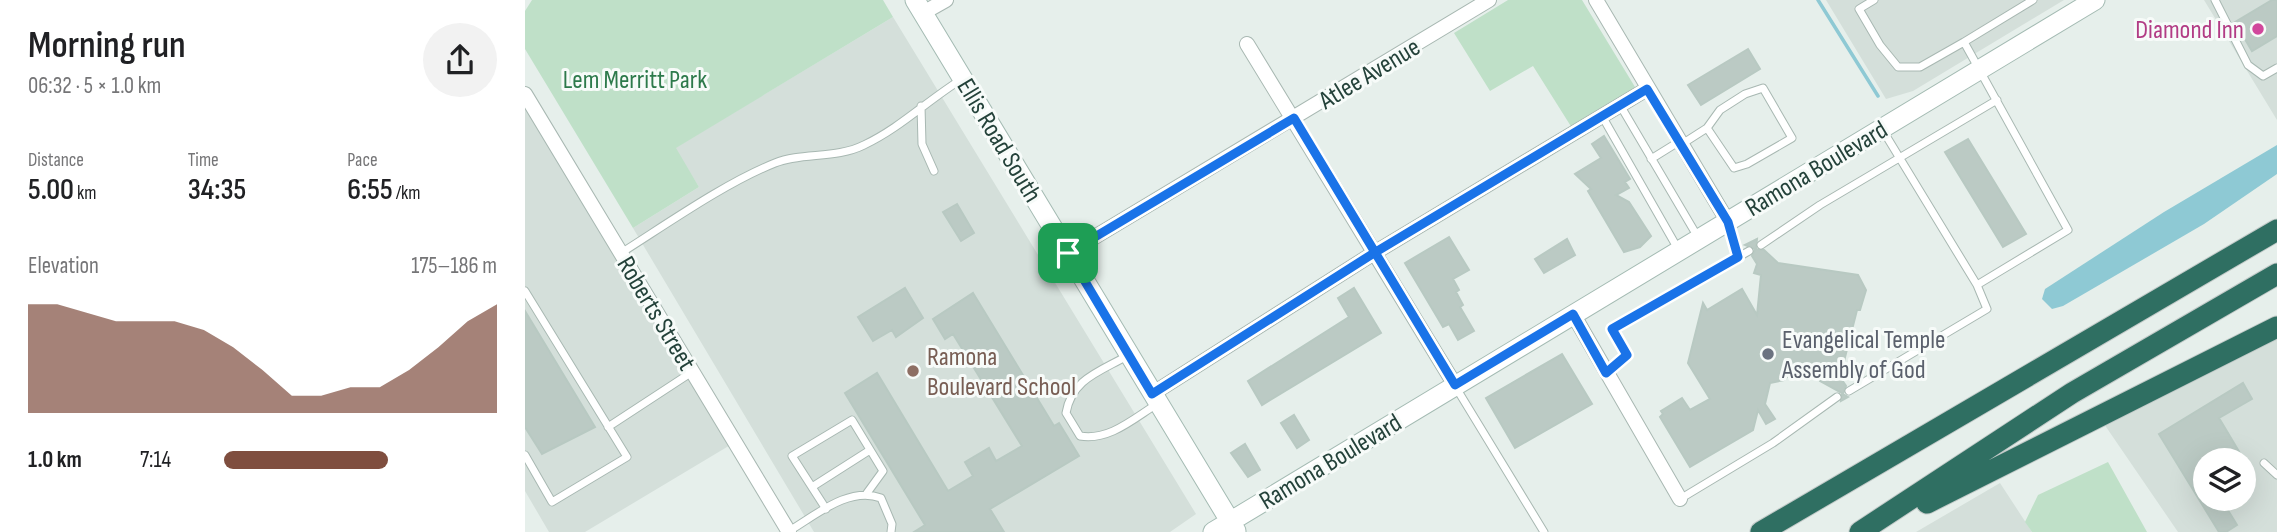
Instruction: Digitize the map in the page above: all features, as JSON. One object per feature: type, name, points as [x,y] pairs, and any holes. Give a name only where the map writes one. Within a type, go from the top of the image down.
[{"type":"highway","points":[[2208,273],[2277,212]]},
{"type":"highway","points":[[1761,532],[2208,273],[2277,230]]},
{"type":"highway","points":[[1860,532],[2072,393],[2277,274]]},
{"type":"highway","points":[[1873,532],[2003,462],[2277,327]]},
{"type":"street","points":[[919,7],[946,0]]},
{"type":"street","name":"Atlee Avenue","points":[[1068,253],[1489,0]]},
{"type":"street","points":[[1596,0],[1728,222]]},
{"type":"street","name":"Ramona Boulevard","points":[[1213,532],[1233,527],[1455,385],[2095,0]]},
{"type":"street","name":"Ellis Road South","points":[[919,7],[1233,527]]},
{"type":"street","points":[[1247,44],[1455,385]]},
{"type":"street","points":[[1155,399],[1374,253],[1647,89]]},
{"type":"street","name":"Roberts Street","points":[[525,94],[789,532]]},
{"type":"street","points":[[1573,314],[1679,499]]},
{"type":"lane","points":[[1874,0],[1859,9],[1880,45],[1898,67],[1920,67],[2033,0]]},
{"type":"lane","points":[[2215,0],[2248,65],[2263,76],[2277,68]]},
{"type":"lane","points":[[1964,42],[2068,230],[1977,285]]},
{"type":"lane","points":[[621,253],[777,162],[828,156],[861,147],[892,130],[921,106],[963,79]]},
{"type":"lane","points":[[1651,159],[1707,128],[1720,110],[1745,94],[1763,88],[1792,138],[1747,164],[1734,168],[1707,128]]},
{"type":"lane","points":[[1761,245],[1997,100]]},
{"type":"lane","points":[[1619,105],[1699,239]]},
{"type":"lane","points":[[921,106],[922,144],[934,172]]},
{"type":"lane","points":[[1602,116],[1679,251]]},
{"type":"lane","points":[[1849,391],[1987,309],[1977,285],[1882,128]]},
{"type":"lane","points":[[1728,222],[1738,257]]},
{"type":"lane","points":[[1606,373],[1627,355],[1612,329],[1749,251]]},
{"type":"lane","points":[[525,291],[627,457],[552,502],[525,456]]},
{"type":"lane","points":[[1129,355],[1076,386],[1068,397],[1066,413],[1080,436],[1092,438],[1112,432],[1155,399]]},
{"type":"lane","points":[[608,427],[693,372]]},
{"type":"lane","points":[[1455,385],[1544,532]]},
{"type":"lane","points":[[1679,499],[1773,443],[1837,397]]},
{"type":"lane","points":[[826,509],[793,456],[852,420],[883,471],[867,493]]},
{"type":"lane","points":[[812,487],[870,450]]},
{"type":"lane","points":[[2264,463],[2277,475]]},
{"type":"lane","points":[[789,532],[843,499],[867,493],[881,498],[892,524],[891,532]]},
{"type":"shaded area","points":[[1826,0],[2064,0],[1913,91],[1886,99]]},
{"type":"shaded area","points":[[2204,0],[2277,0],[2277,120]]},
{"type":"shaded area","name":"Ramona Boulevard School","points":[[893,17],[1196,514],[1170,532],[814,532],[633,228],[699,187],[675,148]]},
{"type":"shaded area","points":[[525,107],[732,444],[585,532],[549,532],[525,491]]},
{"type":"shaded area","points":[[2277,329],[2277,532],[2178,532],[2102,421]]},
{"type":"shaded area","points":[[2000,483],[2032,532],[1916,532]]},
{"type":"green space","name":"Lem Merritt Park","points":[[532,0],[883,0],[893,17],[676,148],[699,187],[633,228],[525,49],[525,11]]},
{"type":"green space","points":[[1508,0],[1582,0],[1635,87],[1632,92],[1572,128],[1533,66],[1490,91],[1454,33]]},
{"type":"green space","points":[[2108,462],[2147,532],[2032,532],[2025,522],[2038,495]]},
{"type":"water","points":[[2277,145],[2277,174],[2204,224],[2063,306],[2052,309],[2042,299],[2045,289],[2164,212]]},
{"type":"building","name":"Diamond Inn","points":[[2272,0],[2277,0],[2277,36],[2252,51],[2235,22]]},
{"type":"building","points":[[1748,49],[1760,69],[1701,105],[1688,85]]},
{"type":"building","points":[[1604,136],[1630,179],[1625,182],[1629,188],[1616,195],[1629,202],[1651,236],[1640,247],[1624,252],[1588,191],[1591,189],[1575,174],[1601,158],[1592,144]]},
{"type":"building","points":[[1968,139],[2026,234],[2003,247],[1945,152]]},
{"type":"building","points":[[957,204],[974,233],[961,241],[943,212]]},
{"type":"building","points":[[1449,237],[1469,270],[1453,279],[1463,305],[1460,307],[1474,331],[1458,340],[1449,324],[1443,327],[1405,263]]},
{"type":"building","points":[[1567,239],[1575,255],[1544,273],[1535,259]]},
{"type":"building","name":"Evangelical Temple Assembly of God","points":[[1757,239],[1756,249],[1764,250],[1778,263],[1858,275],[1866,290],[1860,310],[1857,310],[1840,377],[1846,386],[1843,394],[1848,397],[1841,401],[1842,393],[1820,381],[1821,375],[1798,366],[1784,380],[1770,383],[1765,404],[1775,419],[1766,424],[1758,410],[1753,430],[1690,467],[1660,417],[1663,414],[1661,411],[1682,398],[1690,410],[1710,399],[1688,363],[1703,303],[1707,310],[1742,289],[1757,315],[1761,275],[1754,273],[1757,264],[1752,256],[1755,249],[1745,245]]},
{"type":"building","points":[[905,288],[923,318],[896,337],[892,330],[873,341],[858,317]]},
{"type":"building","points":[[1354,288],[1381,333],[1262,405],[1248,381],[1349,317],[1338,298]]},
{"type":"building","points":[[973,293],[1054,426],[1059,423],[1079,456],[990,509],[1004,532],[914,532],[925,525],[845,393],[877,373],[948,491],[973,476],[965,462],[989,448],[996,461],[1022,446],[953,334],[945,339],[933,319]]},
{"type":"building","points":[[525,311],[595,427],[542,454],[525,427]]},
{"type":"building","points":[[1562,354],[1592,404],[1515,448],[1486,398]]},
{"type":"building","points":[[2243,383],[2252,399],[2219,418],[2237,448],[2193,448],[2193,490],[2159,434]]},
{"type":"building","points":[[1294,415],[1309,440],[1297,448],[1281,423]]},
{"type":"building","points":[[1245,444],[1260,470],[1248,477],[1231,453]]},
{"type":"building","points":[[2206,511],[2228,511],[2237,525],[2226,532],[2219,532]]},
{"type":"waterway","points":[[1818,0],[1878,96]]},
{"type":"place","name":"Diamond Inn","points":[[2258,29]]},
{"type":"place","name":"Evangelical Temple Assembly of God","points":[[1768,354]]},
{"type":"place","name":"Ramona Boulevard School","points":[[913,371]]},
{"type":"route","points":[[1068,253],[1152,394],[1374,253],[1647,89],[1728,222],[1738,257],[1612,329],[1627,355],[1606,373],[1573,314],[1455,385],[1374,253],[1294,118],[1068,253]]}]
